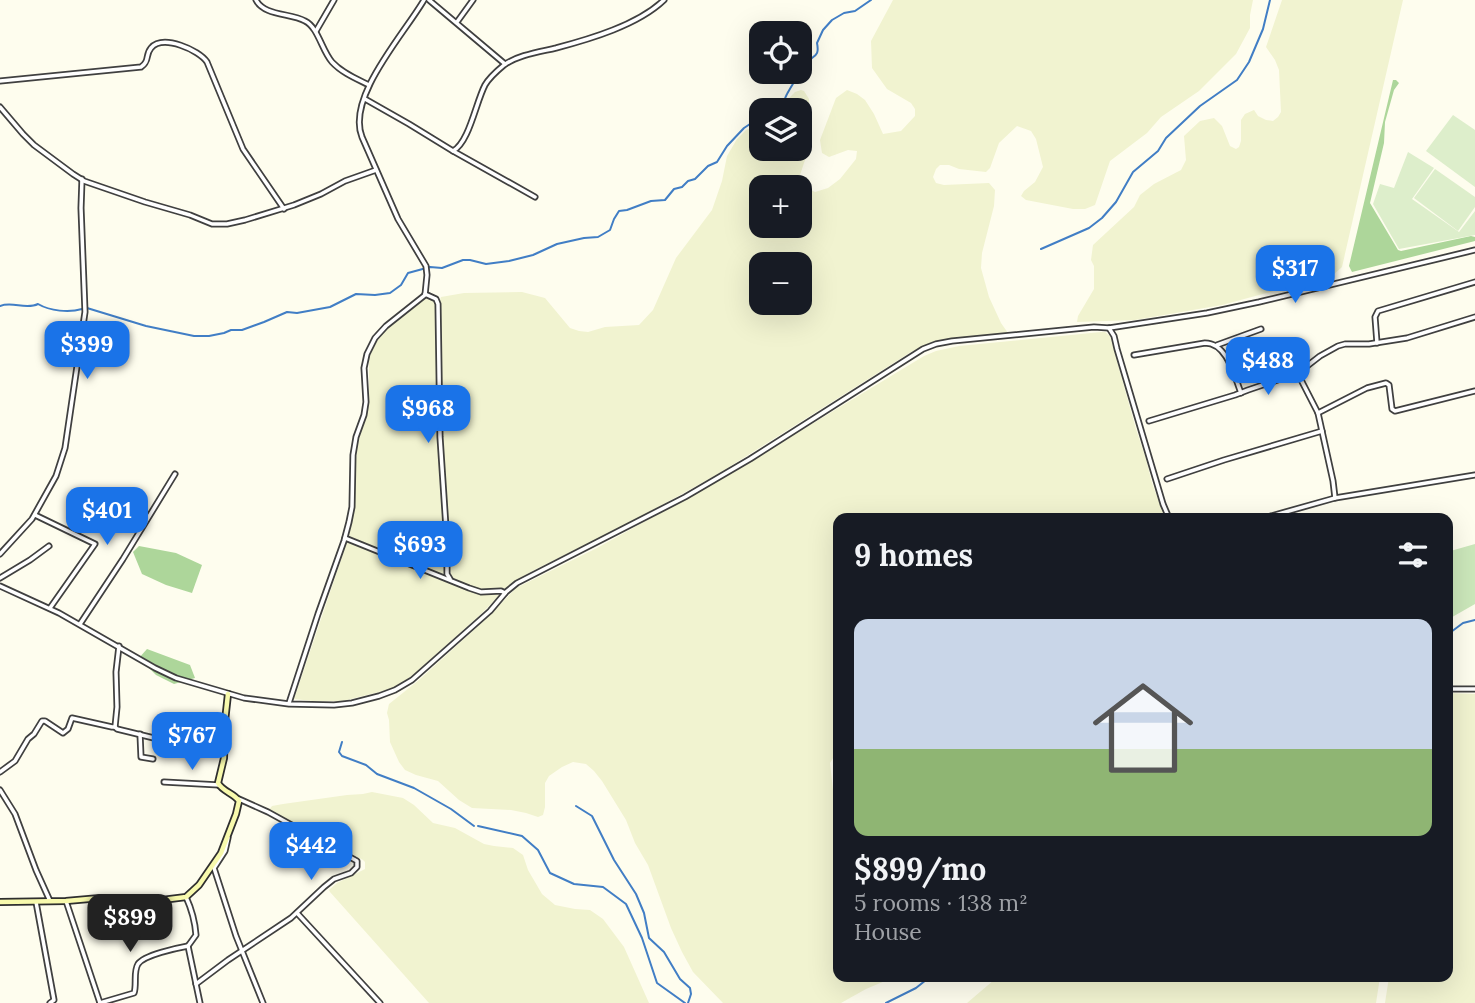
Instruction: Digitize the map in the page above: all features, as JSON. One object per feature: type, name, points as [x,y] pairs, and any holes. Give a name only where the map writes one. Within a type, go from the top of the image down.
[{"type":"street","points":[[256,0],[261,7],[305,21],[335,65],[369,85]]},
{"type":"street","points":[[315,32],[334,0]]},
{"type":"street","points":[[289,704],[345,538],[352,507],[356,437],[366,402],[364,368],[367,354],[375,338],[386,326],[425,295],[426,268],[398,219],[359,127],[369,85],[382,62],[427,0],[505,64]]},
{"type":"street","points":[[457,22],[473,0]]},
{"type":"street","points":[[460,156],[460,145],[486,84],[505,64],[618,28],[642,17],[664,0]]},
{"type":"street","points":[[0,81],[141,67],[155,45],[162,42],[185,47],[204,57],[245,154],[284,209]]},
{"type":"street","points":[[365,99],[535,197]]},
{"type":"street","points":[[0,107],[34,145],[82,179],[212,223],[236,222],[284,209],[376,170]]},
{"type":"street","points":[[453,151],[460,145]]},
{"type":"street","points":[[0,554],[34,515],[56,476],[65,448],[84,320],[80,208],[82,179]]},
{"type":"street","points":[[0,586],[50,608],[170,676],[244,698],[289,704],[346,705],[395,690],[412,680],[490,611],[517,583],[685,497],[923,349],[952,341],[1094,327],[1109,328],[1207,313],[1475,250]]},
{"type":"street","points":[[1377,343],[1375,321],[1378,311],[1475,282]]},
{"type":"street","points":[[425,295],[436,299],[439,304],[440,437],[447,574],[450,579]]},
{"type":"street","points":[[1149,421],[1297,373],[1338,346],[1407,338],[1475,317]]},
{"type":"street","points":[[1109,328],[1114,335],[1167,513]]},
{"type":"street","points":[[1134,355],[1205,343],[1216,345],[1261,329]]},
{"type":"street","points":[[1216,345],[1228,361],[1241,393]]},
{"type":"street","points":[[1297,373],[1318,413],[1335,498]]},
{"type":"street","points":[[1318,413],[1367,388],[1386,383],[1389,385],[1392,409],[1395,411],[1475,391]]},
{"type":"street","points":[[1167,479],[1322,431]]},
{"type":"street","points":[[80,624],[175,474]]},
{"type":"street","points":[[1282,513],[1335,498],[1475,475]]},
{"type":"street","points":[[34,515],[95,544],[50,608]]},
{"type":"street","points":[[345,538],[476,590],[505,593]]},
{"type":"street","points":[[0,578],[49,546]]},
{"type":"street","points":[[115,727],[119,646]]},
{"type":"street","points":[[1453,689],[1475,689]]},
{"type":"street","points":[[219,785],[228,694]]},
{"type":"street","points":[[0,772],[15,761],[42,721],[63,733],[68,729],[72,718],[223,753]]},
{"type":"street","points":[[140,734],[141,757],[152,759]]},
{"type":"street","points":[[164,782],[219,785],[237,798],[358,861],[354,871],[327,885],[297,913],[196,984]]},
{"type":"street","points":[[0,790],[15,814],[50,901]]},
{"type":"street","points":[[0,902],[106,898],[138,903],[186,897],[199,885],[221,853],[238,807],[237,798]]},
{"type":"street","points":[[228,836],[225,851],[214,868],[263,1003]]},
{"type":"street","points":[[66,901],[100,1003],[134,993],[136,968],[140,962],[157,954],[188,946],[197,935],[186,897]]},
{"type":"street","points":[[36,902],[52,1001],[61,1003]]},
{"type":"street","points":[[297,913],[380,1003]]},
{"type":"street","points":[[188,946],[200,1003]]},
{"type":"street","points":[[370,1003],[375,999]]},
{"type":"green space","points":[[893,0],[1253,0],[1250,28],[1236,54],[1199,91],[1161,117],[1147,133],[1110,161],[1095,205],[1085,209],[1073,209],[1026,200],[1021,196],[1035,182],[1043,167],[1036,139],[1031,131],[1017,126],[999,143],[986,172],[949,165],[940,165],[936,169],[933,177],[936,183],[989,183],[995,190],[981,268],[989,297],[1008,333],[952,338],[933,342],[911,352],[718,474],[624,526],[536,569],[507,588],[482,590],[451,578],[443,455],[441,297],[464,293],[522,292],[545,298],[570,328],[579,331],[639,325],[653,310],[676,258],[712,210],[727,156],[737,139],[749,129],[749,161],[805,161],[800,175],[749,175],[749,238],[812,238],[812,190],[828,188],[840,179],[856,159],[857,151],[848,150],[829,157],[822,153],[820,140],[836,98],[847,90],[865,100],[883,134],[901,131],[915,116],[911,103],[887,89],[872,68],[871,41]]},
{"type":"green space","points":[[1282,0],[1403,0],[1342,267],[1333,275],[1222,305],[1135,320],[1077,322],[1094,289],[1094,266],[1091,260],[1093,245],[1134,207],[1140,195],[1154,184],[1181,170],[1186,160],[1184,136],[1200,121],[1214,118],[1222,126],[1230,146],[1236,149],[1241,141],[1241,120],[1245,114],[1254,110],[1266,120],[1273,121],[1278,117],[1281,112],[1279,70],[1266,47]]},
{"type":"green space","points":[[1393,80],[1399,83],[1394,90],[1385,122],[1384,143],[1370,203],[1398,250],[1471,236],[1475,237],[1475,241],[1352,272],[1349,266]]},
{"type":"green space","points":[[804,91],[808,98],[789,98],[795,92]]},
{"type":"green space","points":[[1453,115],[1475,130],[1475,187],[1426,151]]},
{"type":"green space","points":[[1408,152],[1434,168],[1412,199],[1459,232],[1475,211],[1475,235],[1399,249],[1373,204],[1380,184],[1394,188]]},
{"type":"green space","points":[[1435,169],[1475,197],[1475,207],[1458,231],[1414,198]]},
{"type":"green space","points":[[426,299],[437,303],[439,444],[446,557],[443,575],[348,534],[354,508],[358,442],[369,404],[369,358],[372,347],[388,327]]},
{"type":"green space","points":[[1105,332],[1110,336],[1163,513],[833,513],[833,758],[830,763],[833,790],[833,982],[883,982],[841,1003],[723,1003],[693,972],[671,928],[648,865],[626,820],[594,771],[586,764],[573,762],[549,776],[545,783],[543,815],[538,817],[511,810],[472,808],[438,781],[405,770],[390,742],[387,713],[389,704],[488,617],[516,588],[597,548],[716,482],[924,356],[959,346]]},
{"type":"green space","points":[[347,542],[356,543],[476,593],[499,596],[414,674],[395,688],[343,701],[294,699]]},
{"type":"green space","points":[[1475,544],[1475,604],[1453,617],[1453,550]]},
{"type":"green space","points":[[139,546],[176,553],[202,565],[192,593],[142,574],[133,552]]},
{"type":"green space","points":[[147,649],[190,665],[195,678],[174,684],[156,675],[139,658]]},
{"type":"green space","points":[[1453,693],[1475,694],[1475,1003],[1385,1003],[1388,982],[1453,982]]},
{"type":"green space","points":[[372,792],[403,798],[433,823],[455,828],[484,844],[513,848],[523,855],[542,894],[555,905],[590,910],[603,919],[624,947],[649,1003],[429,1003],[329,890],[365,869],[365,862],[269,810],[272,806],[283,804]]},
{"type":"green space","points":[[992,982],[1379,982],[1376,1003],[967,1003]]},
{"type":"waterway","points":[[785,98],[808,62],[817,54],[817,43],[823,30],[832,20],[844,13],[855,11],[871,0]]},
{"type":"waterway","points":[[1041,249],[1089,228],[1102,218],[1116,202],[1133,172],[1158,151],[1166,138],[1200,106],[1237,80],[1249,62],[1263,29],[1270,0]]},
{"type":"waterway","points":[[87,308],[146,326],[194,336],[209,336],[242,330],[287,312],[297,313],[330,307],[356,294],[390,293],[401,285],[408,273],[430,267],[442,268],[463,260],[486,264],[509,261],[533,255],[557,244],[598,237],[610,230],[619,211],[651,201],[665,200],[674,189],[695,179],[708,166],[717,162],[727,146],[749,125]]},
{"type":"waterway","points":[[0,306],[38,304],[60,311],[82,309]]},
{"type":"waterway","points":[[1453,630],[1463,623],[1475,620]]},
{"type":"waterway","points":[[342,742],[339,752],[342,756],[366,765],[377,774],[414,788],[474,826]]},
{"type":"waterway","points":[[576,806],[592,816],[614,860],[636,894],[644,913],[649,938],[664,952],[680,979],[690,988],[688,1003]]},
{"type":"waterway","points":[[478,826],[522,836],[538,850],[550,873],[574,884],[603,887],[626,904],[642,938],[657,983],[685,1003]]},
{"type":"waterway","points":[[886,1003],[924,982]]}]
